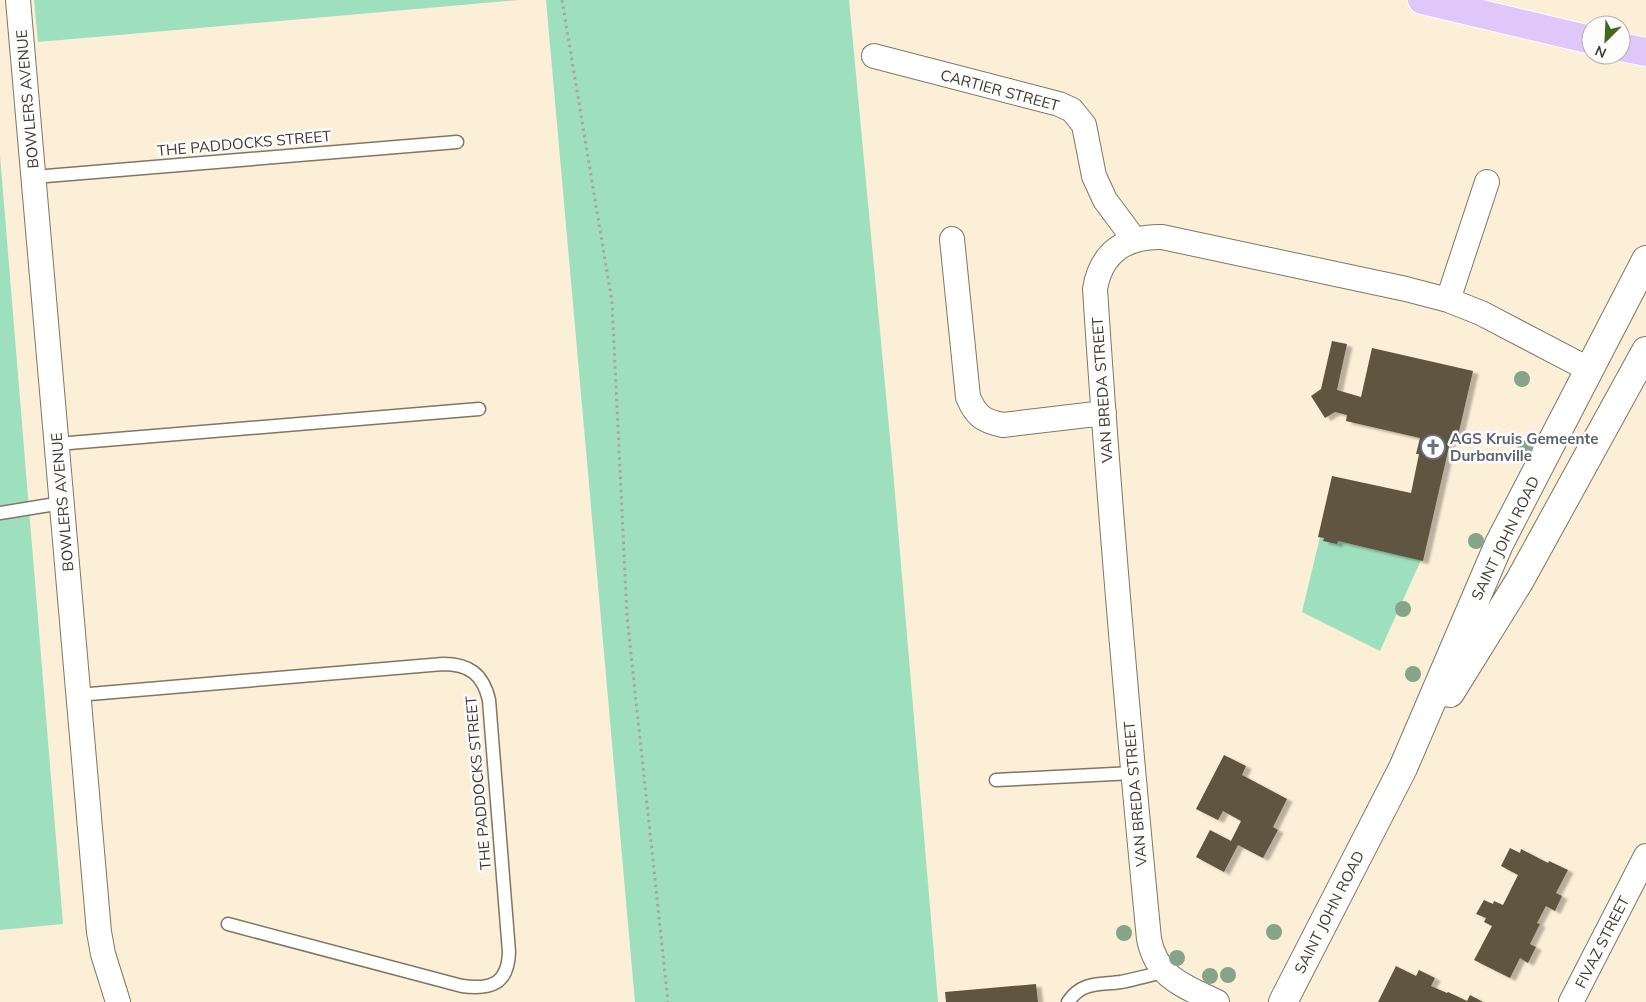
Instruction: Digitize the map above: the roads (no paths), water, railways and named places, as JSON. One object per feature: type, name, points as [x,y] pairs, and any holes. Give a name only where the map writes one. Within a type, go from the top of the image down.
[{"type":"main road","points":[[1422,0],[1581,38]]},
{"type":"main road","points":[[1631,49],[1646,52]]},
{"type":"main road","name":"SAINT JOHN ROAD","points":[[1283,1002],[1403,768],[1499,544],[1646,260]]},
{"type":"main road","name":"SAINT JOHN ROAD","points":[[1403,768],[1520,580],[1646,351]]},
{"type":"street","name":"BOWLERS AVENUE","points":[[18,0],[99,932],[103,954],[118,1002]]},
{"type":"street","name":"CARTIER STREET","points":[[874,56],[1059,104],[1072,110],[1084,125],[1094,176],[1105,200],[1134,239]]},
{"type":"street","points":[[1448,300],[1488,182]]},
{"type":"street","name":"VAN BREDA STREET","points":[[1217,1002],[1179,983],[1164,972],[1156,962],[1149,939],[1133,773],[1095,289],[1101,267],[1111,254],[1134,239],[1148,236],[1162,237],[1396,287],[1448,300],[1481,313],[1590,370]]},
{"type":"street","points":[[952,240],[968,397],[972,408],[979,416],[988,422],[1003,425],[1104,413]]},
{"type":"street","name":"FIVAZ STREET","points":[[1571,1002],[1646,856]]},
{"type":"lane","name":"THE PADDOCKS STREET","points":[[34,177],[458,142]]},
{"type":"lane","points":[[57,444],[479,409]]},
{"type":"lane","points":[[0,513],[62,503]]},
{"type":"lane","name":"THE PADDOCKS STREET","points":[[78,695],[442,664],[466,667],[482,681],[489,700],[509,952],[509,962],[505,975],[498,982],[484,987],[462,986],[228,924]]},
{"type":"lane","points":[[996,780],[1133,773]]},
{"type":"lane","points":[[1068,1002],[1079,990],[1086,986],[1121,982],[1164,972]]},
{"type":"place","name":"AGS Kruis Gemeente Durbanville","points":[[1433,447]]}]
